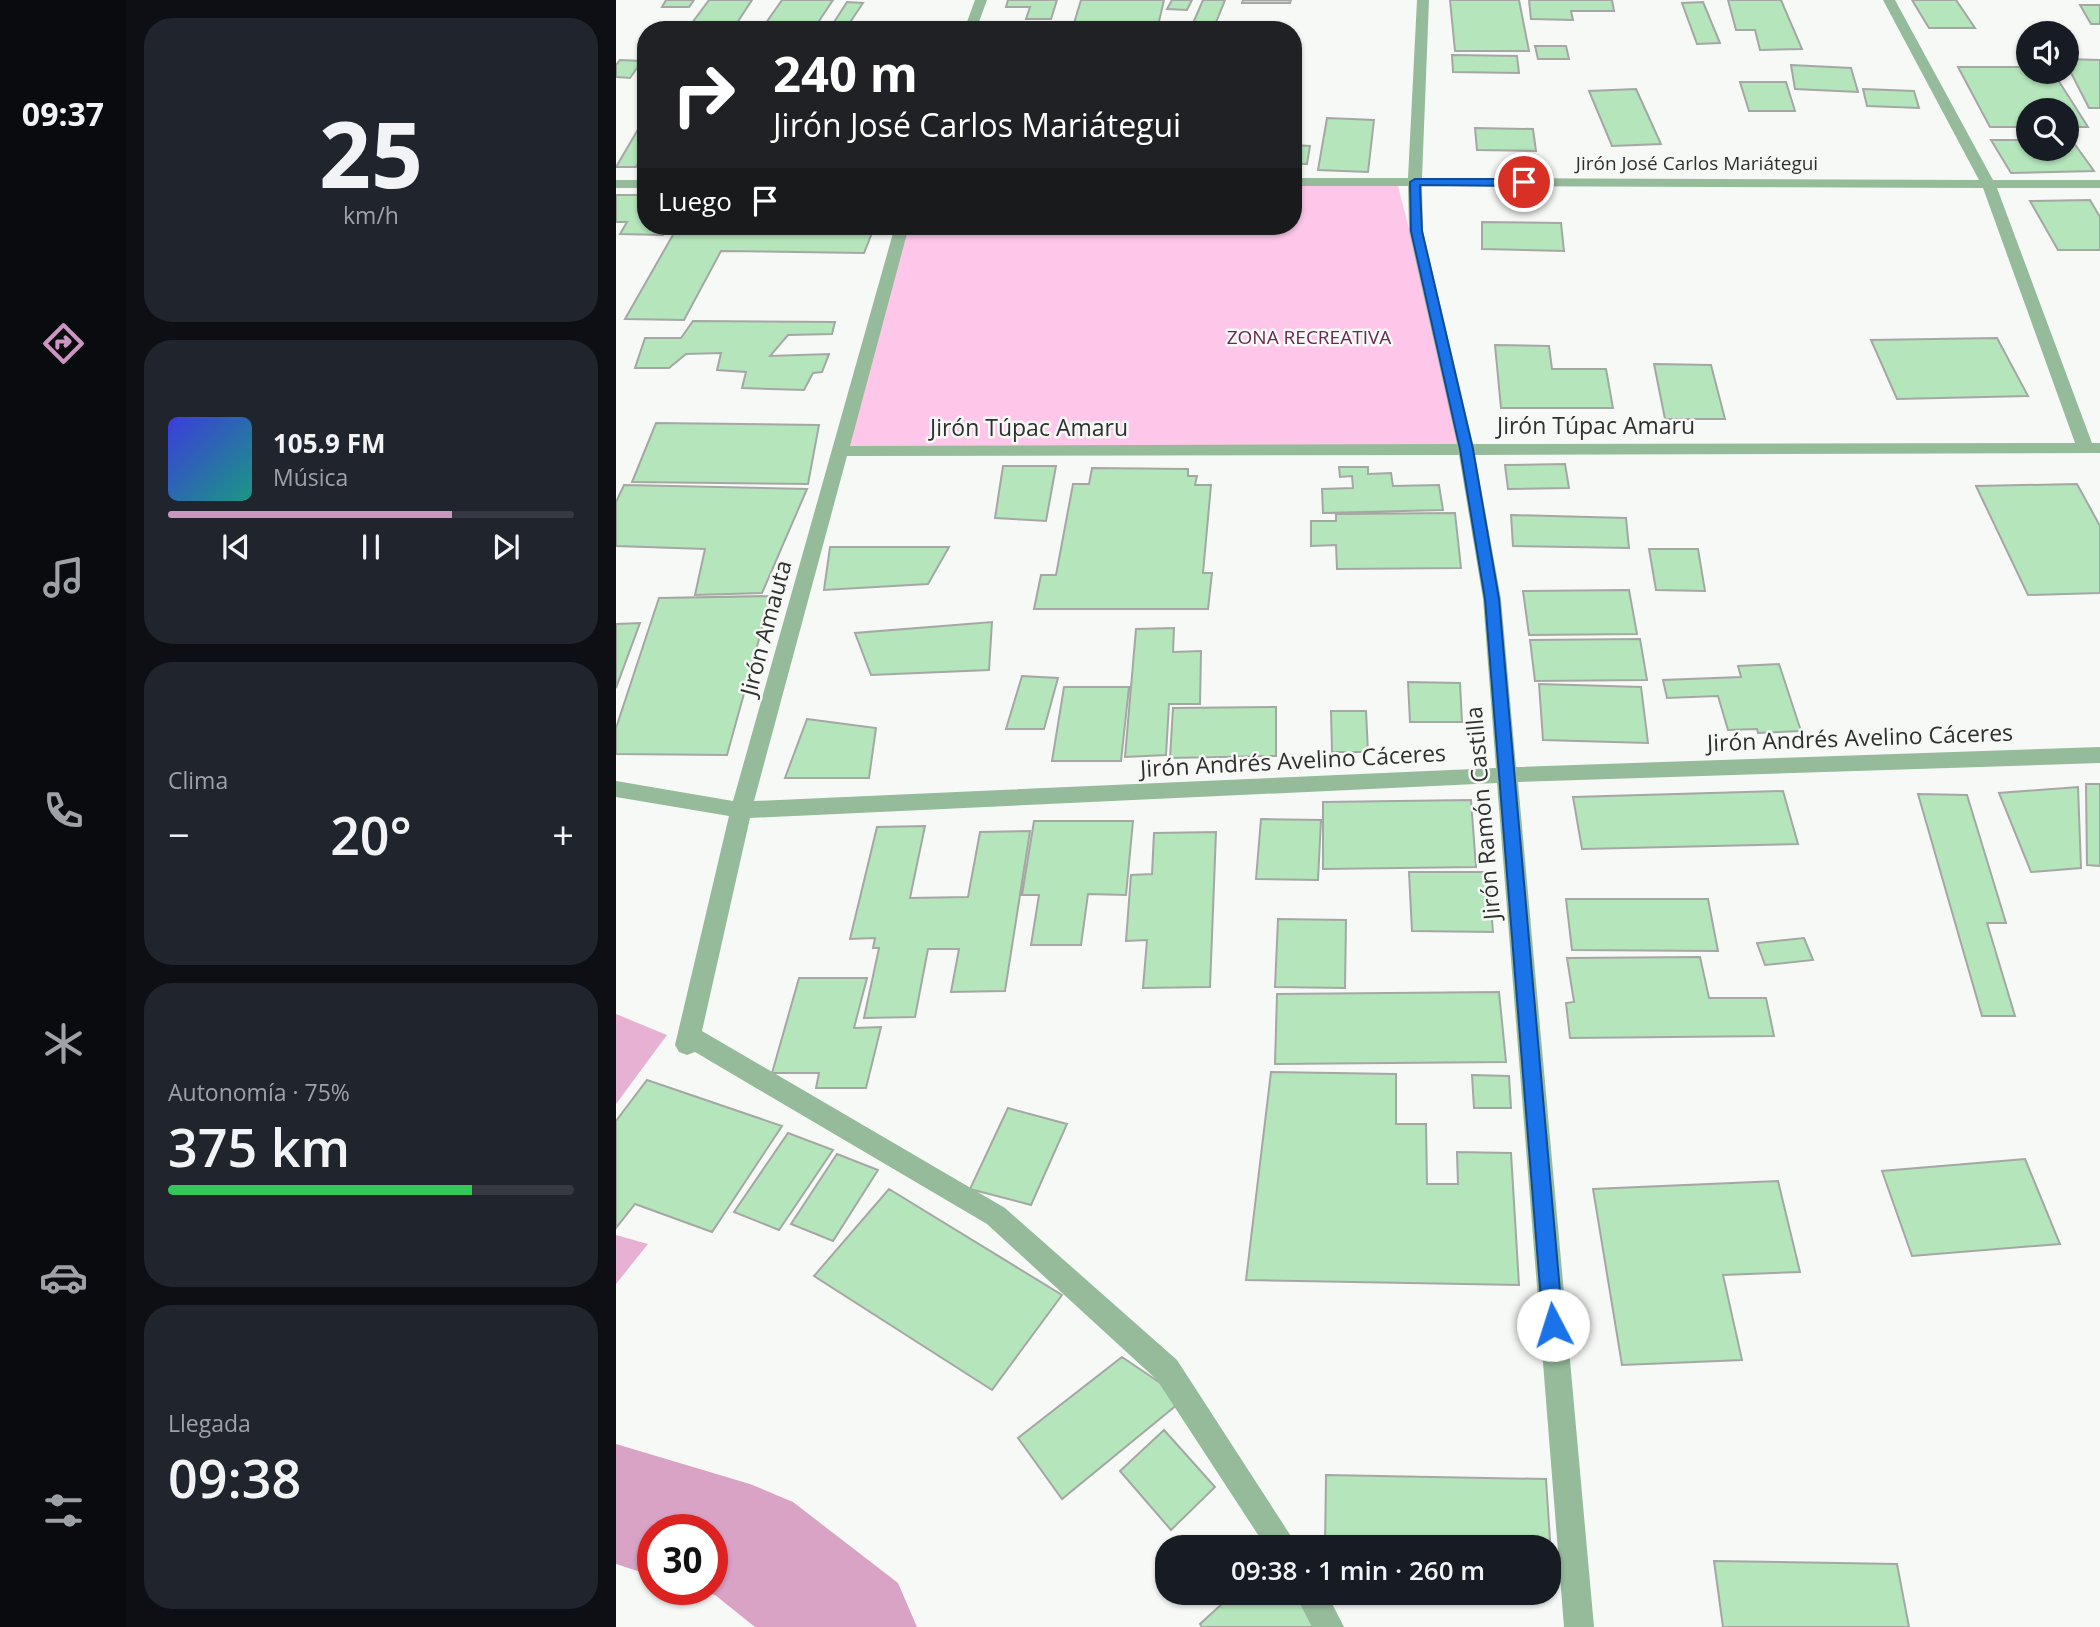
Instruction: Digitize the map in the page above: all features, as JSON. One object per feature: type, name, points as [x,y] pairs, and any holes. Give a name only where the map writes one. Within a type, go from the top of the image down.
[{"type":"street","points":[[973,21],[981,0]]},
{"type":"street","name":"Jirón Ramón Castilla","points":[[1423,0],[1415,182],[1416,231],[1466,449],[1492,599],[1579,1627]]},
{"type":"street","points":[[1889,0],[1988,183],[2092,448]]},
{"type":"street","name":"Jirón José Carlos Mariátegui","points":[[1302,182],[2100,184]]},
{"type":"street","points":[[616,184],[637,184]]},
{"type":"street","name":"Jirón Amauta","points":[[900,235],[741,810],[688,1041],[996,1216],[1167,1370],[1275,1535]]},
{"type":"street","name":"Jirón Túpac Amaru","points":[[840,451],[2092,448]]},
{"type":"street","name":"Jirón Andrés Avelino Cáceres","points":[[616,789],[741,810],[1506,775],[2100,755]]},
{"type":"street","points":[[1316,1605],[1329,1627]]},
{"type":"green space","name":"ZONA RECREATIVA","points":[[1397,182],[1466,449],[840,451],[900,235],[1302,235],[1302,183]]},
{"type":"shaded area","points":[[616,1014],[667,1035],[616,1104]]},
{"type":"shaded area","points":[[616,1235],[648,1244],[616,1284]]},
{"type":"building","points":[[666,0],[694,0],[689,7],[662,7]]},
{"type":"building","points":[[709,0],[752,0],[738,21],[693,21]]},
{"type":"building","points":[[782,0],[833,0],[819,21],[767,21]]},
{"type":"building","points":[[1008,0],[1057,0],[1051,19],[1026,19],[1030,7],[1006,7]]},
{"type":"building","points":[[1081,0],[1164,0],[1159,21],[1075,21]]},
{"type":"building","points":[[1172,0],[1192,0],[1187,10],[1167,9]]},
{"type":"building","points":[[1203,0],[1225,0],[1217,21],[1194,21]]},
{"type":"building","points":[[1243,0],[1291,0],[1290,3],[1242,3]]},
{"type":"building","points":[[1450,0],[1519,0],[1529,51],[1455,51]]},
{"type":"building","points":[[1529,0],[1612,0],[1614,11],[1571,11],[1573,20],[1531,19]]},
{"type":"building","points":[[1728,0],[1781,0],[1802,49],[1760,50],[1755,30],[1736,30]]},
{"type":"building","points":[[1912,0],[1956,0],[1975,28],[1929,28]]},
{"type":"building","points":[[847,2],[863,3],[851,21],[835,21]]},
{"type":"building","points":[[1703,2],[1720,43],[1697,44],[1682,3]]},
{"type":"building","points":[[2080,5],[2100,5],[2100,24],[2091,24]]},
{"type":"building","points":[[1535,46],[1566,46],[1569,59],[1538,59]]},
{"type":"building","points":[[1452,55],[1517,56],[1519,73],[1453,72]]},
{"type":"building","points":[[2079,59],[2100,60],[2100,108],[2089,108],[2077,84],[2079,84]]},
{"type":"building","points":[[620,60],[637,61],[637,68],[630,78],[616,77],[616,65]]},
{"type":"building","points":[[1791,65],[1851,68],[1858,92],[1795,89]]},
{"type":"building","points":[[1958,67],[2016,67],[2016,84],[2061,84],[2070,98],[2016,98],[2016,127],[1990,127]]},
{"type":"building","points":[[1740,82],[1786,82],[1795,111],[1749,111]]},
{"type":"building","points":[[1636,89],[1661,144],[1612,146],[1589,91]]},
{"type":"building","points":[[1863,89],[1914,91],[1919,108],[1867,106]]},
{"type":"building","points":[[2079,113],[2088,127],[2079,127]]},
{"type":"building","points":[[1327,118],[1374,120],[1368,172],[1318,170]]},
{"type":"building","points":[[1475,128],[1533,129],[1536,151],[1477,150]]},
{"type":"building","points":[[637,131],[636,167],[616,167]]},
{"type":"building","points":[[1991,140],[2016,140],[2016,161],[2079,161],[2079,150],[2094,171],[2011,173]]},
{"type":"building","points":[[1302,146],[1310,146],[1307,164],[1302,164]]},
{"type":"building","points":[[616,195],[637,195],[637,234],[620,234],[627,222],[616,222]]},
{"type":"building","points":[[2090,200],[2100,217],[2100,250],[2058,250],[2030,201]]},
{"type":"building","points":[[1482,222],[1561,223],[1564,251],[1482,249]]},
{"type":"building","points":[[673,235],[871,235],[864,253],[721,251],[684,320],[625,319]]},
{"type":"building","points":[[693,321],[835,322],[832,334],[788,335],[770,356],[829,354],[822,372],[813,373],[804,390],[742,388],[746,372],[717,370],[721,353],[686,354],[669,368],[635,368],[645,338],[681,338]]},
{"type":"building","points":[[1997,338],[2028,396],[1897,399],[1871,340]]},
{"type":"building","points":[[1997,338],[2028,396],[1897,399],[1871,340]]},
{"type":"building","points":[[1495,345],[1549,346],[1552,369],[1606,369],[1613,408],[1501,408]]},
{"type":"building","points":[[1654,364],[1711,365],[1725,419],[1665,419]]},
{"type":"building","points":[[656,423],[819,425],[808,484],[632,482]]},
{"type":"building","points":[[1565,464],[1569,488],[1508,489],[1505,465]]},
{"type":"building","points":[[1003,466],[1056,466],[1046,521],[995,518]]},
{"type":"building","points":[[1339,467],[1368,467],[1368,474],[1391,473],[1393,486],[1439,485],[1443,510],[1323,513],[1322,489],[1353,488],[1352,476],[1340,477]]},
{"type":"building","points":[[1092,468],[1188,469],[1188,476],[1197,476],[1195,485],[1211,485],[1203,573],[1212,573],[1208,609],[1034,609],[1041,575],[1056,575],[1073,484],[1089,484]]},
{"type":"building","points":[[2077,484],[2100,526],[2100,593],[2028,595],[1976,486]]},
{"type":"building","points":[[624,485],[807,489],[762,593],[695,595],[705,549],[616,546],[616,502]]},
{"type":"building","points":[[1455,513],[1461,568],[1337,569],[1336,545],[1311,546],[1311,521],[1336,521],[1336,514]]},
{"type":"building","points":[[1511,515],[1626,518],[1629,548],[1513,546]]},
{"type":"building","points":[[830,547],[949,547],[928,584],[824,590]]},
{"type":"building","points":[[1649,549],[1698,549],[1705,591],[1656,590]]},
{"type":"building","points":[[1629,590],[1637,634],[1529,635],[1523,591]]},
{"type":"building","points":[[771,596],[727,755],[616,754],[616,728],[659,598]]},
{"type":"building","points":[[992,622],[989,670],[871,675],[855,633]]},
{"type":"building","points":[[640,623],[616,688],[616,624]]},
{"type":"building","points":[[1174,628],[1173,652],[1201,651],[1200,704],[1169,704],[1166,755],[1125,757],[1136,629]]},
{"type":"building","points":[[1640,639],[1647,680],[1535,681],[1530,640]]},
{"type":"building","points":[[1779,664],[1801,731],[1758,733],[1757,729],[1728,730],[1718,696],[1667,698],[1663,680],[1741,677],[1738,666]]},
{"type":"building","points":[[1022,676],[1058,678],[1044,729],[1006,729]]},
{"type":"building","points":[[1408,682],[1460,683],[1462,722],[1410,722]]},
{"type":"building","points":[[1539,684],[1641,687],[1648,743],[1543,740]]},
{"type":"building","points":[[1064,687],[1129,687],[1121,761],[1052,761]]},
{"type":"building","points":[[1276,707],[1276,756],[1170,758],[1173,708]]},
{"type":"building","points":[[1331,711],[1366,711],[1368,752],[1332,752]]},
{"type":"building","points":[[807,719],[876,728],[869,778],[785,778]]},
{"type":"building","points":[[2086,784],[2100,784],[2100,866],[2087,865]]},
{"type":"building","points":[[2078,787],[2081,868],[2031,872],[1999,793]]},
{"type":"building","points":[[1783,791],[1798,844],[1582,849],[1573,797]]},
{"type":"building","points":[[1918,794],[1967,795],[2006,923],[1987,923],[2015,1016],[1982,1016]]},
{"type":"building","points":[[1471,800],[1476,867],[1323,869],[1323,802]]},
{"type":"building","points":[[1261,819],[1321,820],[1318,880],[1256,879]]},
{"type":"building","points":[[1034,821],[1133,821],[1126,895],[1088,894],[1081,945],[1031,945],[1039,895],[1022,895]]},
{"type":"building","points":[[925,826],[910,898],[968,897],[980,832],[1030,831],[1005,991],[951,992],[959,949],[928,949],[915,1017],[864,1018],[879,948],[873,948],[875,938],[850,939],[877,827]]},
{"type":"building","points":[[1216,832],[1210,987],[1143,988],[1147,940],[1126,941],[1131,875],[1152,874],[1154,833]]},
{"type":"building","points":[[1409,872],[1488,872],[1493,932],[1412,931]]},
{"type":"building","points":[[1566,899],[1708,899],[1718,951],[1572,950]]},
{"type":"building","points":[[1278,919],[1346,920],[1345,988],[1275,987]]},
{"type":"building","points":[[1804,938],[1813,960],[1765,965],[1757,943]]},
{"type":"building","points":[[1700,957],[1709,998],[1766,998],[1774,1036],[1570,1038],[1566,1003],[1574,1002],[1567,958]]},
{"type":"building","points":[[799,978],[867,978],[854,1028],[881,1027],[866,1088],[816,1088],[819,1073],[772,1073]]},
{"type":"building","points":[[1499,992],[1506,1062],[1275,1064],[1277,994]]},
{"type":"building","points":[[1271,1072],[1396,1074],[1396,1124],[1426,1124],[1427,1184],[1458,1184],[1457,1152],[1511,1153],[1519,1285],[1246,1280]]},
{"type":"building","points":[[1472,1075],[1509,1076],[1511,1108],[1474,1108]]},
{"type":"building","points":[[647,1080],[782,1126],[712,1232],[635,1204],[616,1228],[616,1121]]},
{"type":"building","points":[[1008,1108],[1067,1124],[1031,1205],[970,1189]]},
{"type":"building","points":[[788,1133],[833,1150],[779,1230],[734,1212]]},
{"type":"building","points":[[837,1154],[878,1170],[833,1241],[791,1224]]},
{"type":"building","points":[[2025,1159],[2060,1244],[1912,1256],[1882,1171]]},
{"type":"building","points":[[1778,1181],[1800,1272],[1723,1275],[1742,1360],[1622,1365],[1593,1189]]},
{"type":"building","points":[[889,1189],[1062,1295],[992,1390],[814,1276]]},
{"type":"building","points":[[1122,1357],[1184,1399],[1062,1499],[1018,1438]]},
{"type":"building","points":[[1164,1430],[1215,1487],[1171,1530],[1120,1471]]},
{"type":"building","points":[[1326,1475],[1546,1479],[1550,1535],[1325,1535]]},
{"type":"building","points":[[1714,1561],[1897,1564],[1909,1627],[1723,1627]]},
{"type":"building","points":[[1221,1605],[1307,1605],[1324,1627],[1202,1627],[1200,1624]]},
{"type":"waterway","points":[[616,1504],[648,1514]]},
{"type":"waterway","points":[[728,1538],[750,1545],[854,1627]]},
{"type":"route","points":[[1524,182],[1415,182],[1416,231],[1466,449],[1492,599],[1553,1325]]}]
